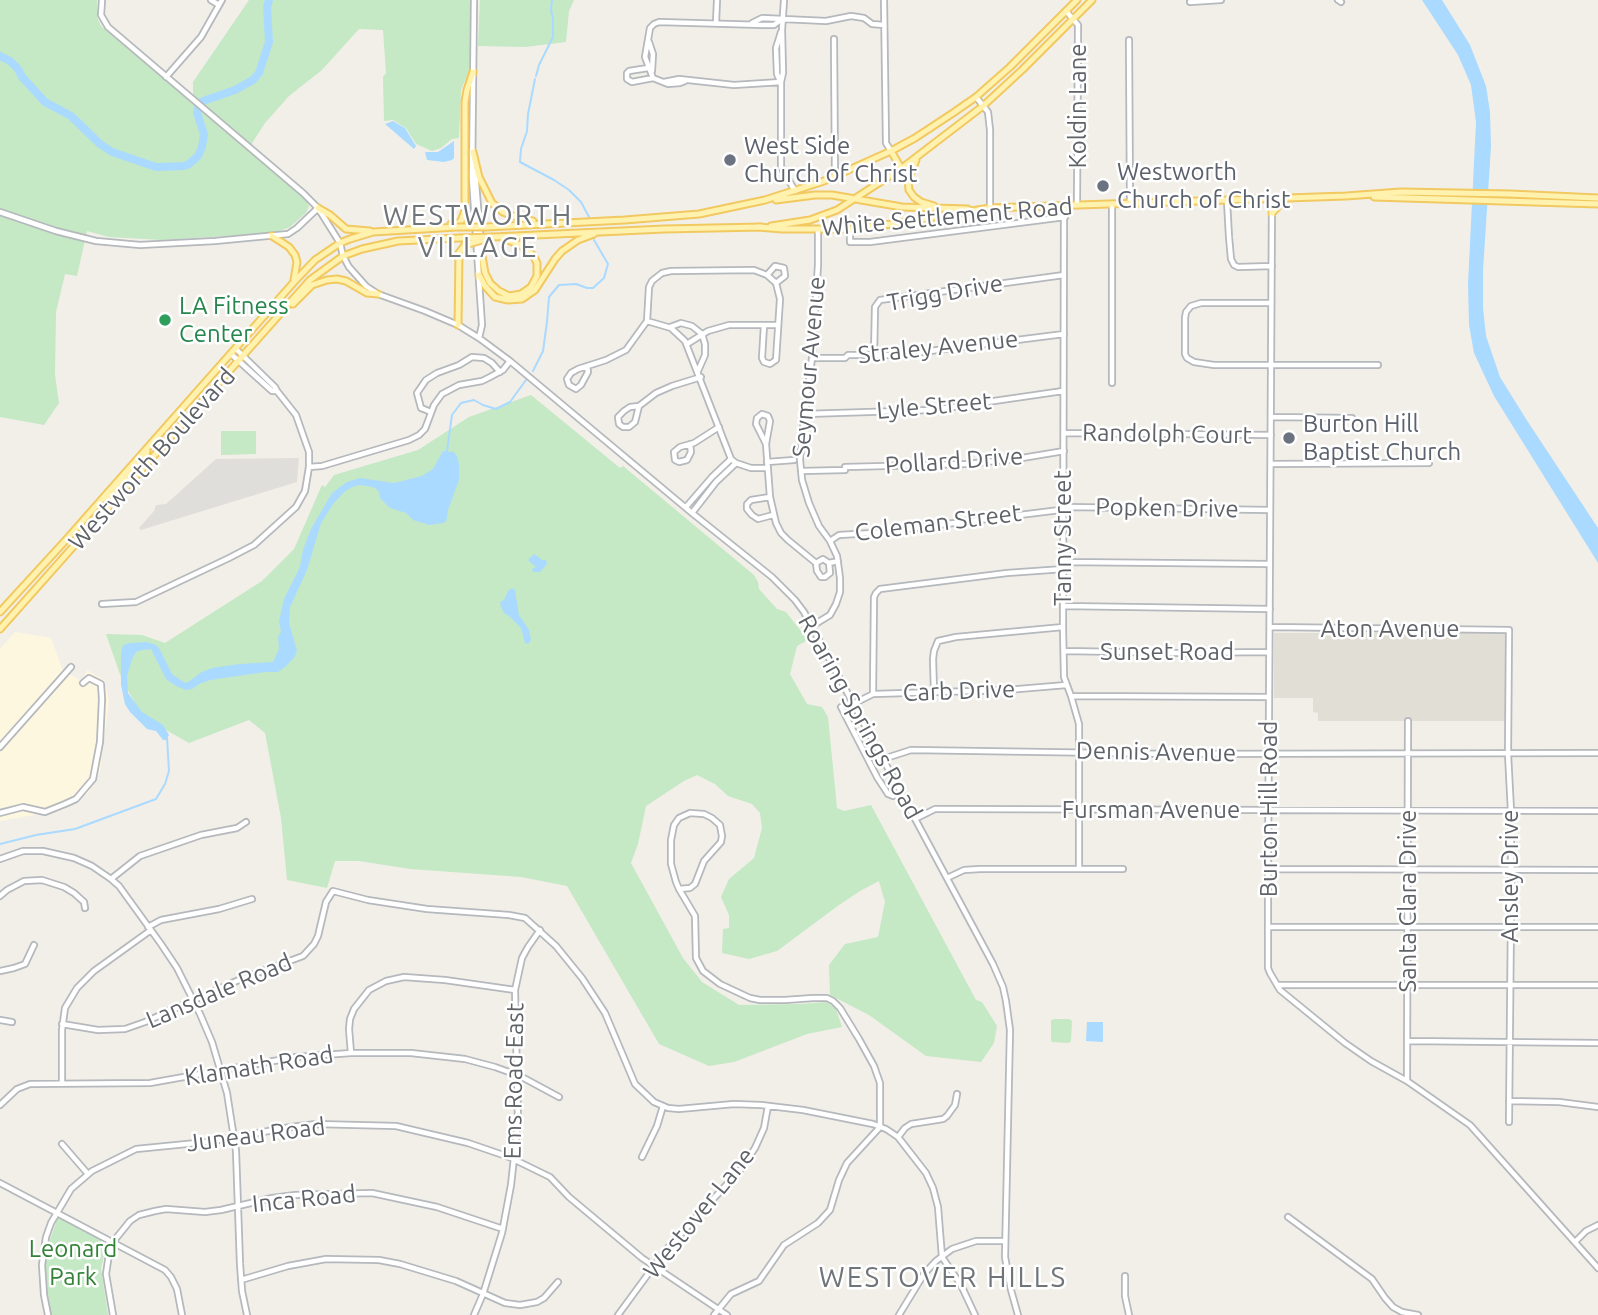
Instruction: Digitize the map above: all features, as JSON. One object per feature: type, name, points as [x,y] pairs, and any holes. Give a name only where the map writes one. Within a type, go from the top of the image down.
[{"type":"main road","name":"Westworth Boulevard","points":[[0,612],[294,282],[315,260],[340,243],[384,231],[686,215],[724,210],[795,191],[835,176],[915,138],[975,97],[1010,67],[1077,0]]},
{"type":"main road","name":"Westworth Boulevard","points":[[0,629],[310,280],[343,256],[398,241],[626,230],[758,227],[810,220],[837,210],[856,199],[919,156],[983,106],[1092,0]]},
{"type":"main road","points":[[429,228],[458,223],[465,210],[465,102],[473,72]]},
{"type":"main road","points":[[891,151],[902,168],[914,197],[921,202],[943,208]]},
{"type":"main road","points":[[473,152],[479,177],[492,203],[513,216],[546,223]]},
{"type":"main road","points":[[908,180],[919,156]]},
{"type":"main road","name":"White Settlement Road","points":[[758,227],[850,229],[892,225],[990,208],[1227,201],[1401,192],[1455,192],[1598,204]]},
{"type":"main road","points":[[765,200],[823,195],[902,208],[978,209]]},
{"type":"main road","name":"White Settlement Road","points":[[1346,196],[1455,200],[1509,197],[1598,198]]},
{"type":"main road","points":[[1272,212],[1286,198]]},
{"type":"main road","points":[[318,208],[346,229],[384,231]]},
{"type":"main road","points":[[686,215],[687,228]]},
{"type":"main road","points":[[625,220],[626,230]]},
{"type":"main road","points":[[398,230],[398,241]]},
{"type":"main road","points":[[479,275],[495,297],[522,299],[535,290],[555,259],[568,245],[600,232]]},
{"type":"main road","points":[[272,236],[289,247],[295,255],[297,261],[294,282]]},
{"type":"main road","points":[[458,325],[459,253],[465,245],[497,237],[520,245],[534,257],[537,275],[531,287],[521,294],[509,296],[499,292],[490,283],[482,256]]},
{"type":"main road","points":[[282,312],[319,281],[346,281],[367,293],[378,295]]},
{"type":"main road","points":[[165,444],[161,439],[162,435],[186,409],[189,400]]},
{"type":"main road","points":[[109,507],[107,501],[145,458],[147,448]]},
{"type":"street","name":"Roaring Springs Road","points":[[102,0],[101,15],[108,27],[318,208],[340,243],[343,256],[354,275],[366,286],[378,295],[425,311],[480,338],[777,581],[799,605],[902,793],[1003,987],[1010,1030],[1004,1241],[1007,1273],[1018,1315]]},
{"type":"street","points":[[166,78],[201,37],[221,3],[211,0]]},
{"type":"street","points":[[474,0],[472,178],[482,325],[480,338]]},
{"type":"street","points":[[716,23],[717,0]]},
{"type":"street","points":[[784,0],[781,167],[795,191]]},
{"type":"street","points":[[884,0],[886,143],[891,151]]},
{"type":"street","points":[[1190,2],[1221,0]]},
{"type":"street","name":"Koldin Lane","points":[[1066,11],[1078,25],[1077,205]]},
{"type":"street","points":[[651,73],[645,57],[650,28],[659,22],[774,25],[782,19],[826,21],[852,16],[864,18],[872,24],[884,24]]},
{"type":"street","points":[[834,39],[835,176]]},
{"type":"street","points":[[1129,40],[1129,204]]},
{"type":"street","points":[[651,73],[632,82],[627,79],[629,71],[651,73],[664,82],[676,84],[699,80],[734,85],[781,82]]},
{"type":"street","points":[[975,97],[988,112],[990,208]]},
{"type":"street","points":[[473,152],[482,256]]},
{"type":"street","name":"Burton Hill Road","points":[[1272,199],[1268,968],[1276,985]]},
{"type":"street","points":[[1227,201],[1231,259],[1234,265],[1272,266]]},
{"type":"street","points":[[1112,204],[1112,383]]},
{"type":"street","name":"Tanny Street","points":[[1065,205],[1063,627],[1066,685],[1079,724],[1079,868]]},
{"type":"street","points":[[0,212],[56,231],[104,243],[152,244],[288,234],[318,208]]},
{"type":"street","points":[[850,229],[850,242],[860,242],[1065,217]]},
{"type":"street","name":"Seymour Avenue","points":[[818,230],[812,358],[800,460],[808,503],[830,541]]},
{"type":"street","points":[[767,275],[775,265],[784,268],[785,276],[776,283]]},
{"type":"street","points":[[587,366],[588,372],[581,385],[576,389],[569,385],[566,379],[571,373],[578,369],[626,350],[647,321],[649,287],[662,273],[741,269],[767,275],[776,283],[780,299],[776,360],[770,365],[762,358],[764,325]]},
{"type":"street","name":"Trigg Drive","points":[[874,356],[875,307],[880,300],[1064,275]]},
{"type":"street","points":[[1272,303],[1201,303],[1191,306],[1185,318],[1187,358],[1194,362],[1214,365],[1378,365]]},
{"type":"street","points":[[647,321],[670,328],[687,344],[734,461],[751,468],[794,460]]},
{"type":"street","points":[[670,328],[681,323],[692,326],[702,334],[705,355],[698,371]]},
{"type":"street","points":[[687,344],[708,331],[729,325],[778,325]]},
{"type":"street","name":"Straley Avenue","points":[[812,358],[898,355],[1064,334]]},
{"type":"street","points":[[103,604],[129,603],[144,599],[254,545],[296,507],[304,494],[309,452],[296,415],[277,391],[272,391],[233,352]]},
{"type":"street","points":[[431,412],[421,408],[417,393],[426,380],[437,373],[472,357],[484,358],[500,372]]},
{"type":"street","points":[[309,467],[322,466],[419,435],[425,429],[442,394],[459,385],[482,381],[500,372],[510,361]]},
{"type":"street","points":[[639,406],[635,422],[623,427],[619,424],[618,417],[630,407],[639,406],[656,393],[672,386],[701,377]]},
{"type":"street","name":"Lyle Street","points":[[805,414],[932,410],[1063,391]]},
{"type":"street","points":[[766,444],[756,421],[762,414],[768,416],[770,421],[766,444],[773,515],[781,533],[817,563]]},
{"type":"street","points":[[1271,417],[1352,418]]},
{"type":"street","points":[[690,444],[691,452],[687,460],[675,460],[674,452],[680,447],[719,427]]},
{"type":"street","name":"Randolph Court","points":[[1063,433],[1271,435]]},
{"type":"street","name":"Pollard Drive","points":[[801,471],[965,464],[1063,451]]},
{"type":"street","points":[[686,507],[712,477],[734,461]]},
{"type":"street","points":[[692,513],[734,461]]},
{"type":"street","points":[[1270,464],[1429,463]]},
{"type":"street","points":[[771,497],[751,500],[747,509],[758,519],[773,515]]},
{"type":"street","name":"Popken Drive","points":[[1063,509],[1270,510]]},
{"type":"street","name":"Coleman Street","points":[[812,626],[830,615],[840,592],[838,561],[830,541],[839,535],[1063,509]]},
{"type":"street","points":[[817,563],[823,559],[829,563],[838,561]]},
{"type":"street","points":[[1064,562],[1270,564]]},
{"type":"street","points":[[817,563],[821,577],[830,573],[829,563]]},
{"type":"street","points":[[873,694],[874,597],[880,589],[1007,572],[1064,569]]},
{"type":"street","points":[[1063,606],[1270,609]]},
{"type":"street","points":[[934,692],[933,659],[938,641],[1063,627]]},
{"type":"street","name":"Aton Avenue","points":[[1270,627],[1509,630]]},
{"type":"street","name":"Ansley Drive","points":[[1509,630],[1509,1122]]},
{"type":"street","name":"Sunset Road","points":[[1064,651],[1269,652]]},
{"type":"street","points":[[0,747],[71,667]]},
{"type":"street","points":[[0,813],[23,807],[45,812],[76,799],[93,779],[100,742],[102,699],[100,684],[89,678],[83,683]]},
{"type":"street","name":"Carb Drive","points":[[853,704],[873,694],[1007,690],[1066,685]]},
{"type":"street","points":[[1071,696],[1269,697]]},
{"type":"street","points":[[841,706],[888,794],[893,796],[902,793]]},
{"type":"street","name":"Santa Clara Drive","points":[[1407,1081],[1408,721]]},
{"type":"street","name":"Dennis Avenue","points":[[883,759],[911,750],[1598,753]]},
{"type":"street","name":"Fursman Avenue","points":[[915,819],[935,809],[1598,811]]},
{"type":"street","points":[[679,889],[690,888],[695,884],[704,861],[721,842],[720,825],[704,814],[685,814],[679,818],[674,825],[671,840],[671,864],[679,889],[695,916],[696,958],[703,971],[714,980],[750,998],[827,998],[837,1003],[874,1066],[880,1089],[880,1127],[847,1163],[830,1210],[818,1223],[785,1245],[759,1281],[731,1294],[713,1315]]},
{"type":"street","points":[[111,879],[132,860],[147,853],[201,835],[237,828],[246,822]]},
{"type":"street","points":[[0,859],[23,851],[43,850],[82,861],[118,886],[177,968],[212,1042],[227,1093],[234,1137],[241,1280],[247,1315]]},
{"type":"street","points":[[947,878],[964,870],[980,869],[1123,869]]},
{"type":"street","points":[[1268,869],[1598,870]]},
{"type":"street","points":[[0,896],[24,881],[42,880],[74,893],[84,902],[85,908]]},
{"type":"street","name":"Lansdale Road","points":[[62,1024],[98,1030],[125,1029],[241,979],[289,962],[307,953],[318,936],[326,902],[333,891],[368,900],[427,909],[519,916],[540,930]]},
{"type":"street","points":[[62,1083],[62,1024],[65,1008],[77,988],[94,971],[161,919],[253,900]]},
{"type":"street","points":[[1268,927],[1598,927]]},
{"type":"street","points":[[540,930],[569,960],[605,1013],[635,1084],[647,1097],[663,1106],[680,1109],[717,1104],[768,1106],[841,1117],[880,1127],[898,1137],[922,1167],[933,1188],[938,1207],[942,1257],[961,1285],[975,1315]]},
{"type":"street","name":"Ems Road East","points":[[474,1315],[503,1229],[515,1160],[519,1121],[515,990],[522,958],[540,930]]},
{"type":"street","points":[[0,971],[25,964],[34,945]]},
{"type":"street","points":[[351,1053],[349,1029],[354,1009],[369,990],[386,981],[404,977],[515,990]]},
{"type":"street","points":[[1276,985],[1598,985]]},
{"type":"street","points":[[1276,985],[1289,999],[1321,1021],[1345,1043],[1460,1116],[1481,1135],[1598,1268]]},
{"type":"street","points":[[0,1020],[12,1022]]},
{"type":"street","points":[[1407,1041],[1598,1043]]},
{"type":"street","name":"Klamath Road","points":[[0,1105],[21,1087],[30,1084],[150,1083],[296,1057],[351,1053],[411,1053],[456,1057],[517,1075],[559,1097]]},
{"type":"street","points":[[898,1137],[911,1124],[947,1116],[955,1105],[957,1094]]},
{"type":"street","points":[[1510,1101],[1559,1102],[1598,1107]]},
{"type":"street","points":[[642,1157],[663,1106]]},
{"type":"street","name":"Westover Lane","points":[[618,1315],[665,1251],[741,1169],[764,1128],[768,1106]]},
{"type":"street","name":"Juneau Road","points":[[48,1315],[42,1265],[46,1237],[71,1189],[88,1174],[136,1149],[207,1142],[304,1125],[396,1126],[468,1143],[515,1160],[550,1177],[569,1197],[642,1258],[727,1315]]},
{"type":"street","points":[[62,1144],[88,1174]]},
{"type":"street","points":[[0,1182],[164,1270],[177,1289],[182,1315]]},
{"type":"street","name":"Inca Road","points":[[113,1242],[130,1221],[145,1213],[166,1209],[205,1212],[295,1195],[372,1193],[437,1207],[503,1229]]},
{"type":"street","points":[[1288,1217],[1372,1279],[1393,1307],[1418,1315]]},
{"type":"street","points":[[1575,1242],[1586,1231],[1598,1225]]},
{"type":"street","points":[[899,1315],[924,1274],[942,1257],[976,1241],[1004,1241]]},
{"type":"street","points":[[113,1242],[106,1274],[113,1315]]},
{"type":"street","points":[[241,1280],[309,1261],[379,1260],[456,1281],[505,1303],[528,1304],[544,1298],[558,1282]]},
{"type":"street","points":[[1125,1276],[1129,1315]]},
{"type":"shaded area","points":[[299,458],[297,482],[141,530],[139,528],[156,505],[166,504],[216,459]]},
{"type":"shaded area","points":[[15,632],[51,638],[63,671],[82,681],[87,670],[105,681],[109,701],[100,772],[89,792],[63,810],[0,821],[0,649]]},
{"type":"shaded area","points":[[1274,633],[1506,633],[1506,721],[1318,721],[1318,713],[1313,712],[1313,698],[1274,698]]},
{"type":"green space","points":[[0,0],[97,0],[97,17],[101,26],[193,103],[193,82],[249,0],[473,0],[469,71],[461,90],[459,138],[452,139],[432,151],[416,144],[406,128],[393,120],[384,121],[383,77],[386,73],[383,30],[359,29],[322,70],[289,96],[265,123],[249,148],[305,198],[309,206],[306,213],[290,227],[274,233],[162,240],[109,237],[87,231],[77,276],[65,274],[56,312],[55,375],[59,403],[44,425],[0,417]]},
{"type":"green space","points":[[480,0],[574,0],[569,11],[566,42],[525,47],[478,46]]},
{"type":"green space","points":[[531,395],[620,468],[623,466],[754,575],[759,589],[777,609],[786,612],[808,640],[797,646],[790,674],[807,704],[822,707],[828,717],[837,808],[844,811],[871,805],[976,1000],[982,1002],[997,1026],[994,1043],[981,1062],[926,1056],[869,1015],[830,995],[829,965],[845,944],[878,937],[885,902],[879,881],[839,905],[777,951],[749,959],[722,953],[723,929],[729,928],[729,915],[721,897],[729,879],[754,858],[762,828],[760,813],[752,804],[728,796],[715,784],[697,775],[646,806],[631,863],[683,958],[702,982],[739,1005],[827,1002],[836,1009],[842,1027],[807,1034],[734,1062],[709,1066],[659,1044],[567,886],[521,877],[410,869],[359,861],[335,861],[327,888],[287,880],[281,818],[265,733],[249,720],[189,743],[143,717],[122,680],[106,634],[142,635],[165,643],[262,581],[294,549],[322,485],[325,487],[334,475],[418,450],[469,417]]},
{"type":"green space","points":[[221,431],[256,431],[256,454],[221,455]]},
{"type":"green space","points":[[1053,1019],[1072,1021],[1069,1043],[1052,1042]]},
{"type":"green space","name":"Leonard Park","points":[[58,1217],[107,1243],[101,1268],[108,1315],[50,1315],[44,1264]]},
{"type":"water","points":[[1422,0],[1442,0],[1470,45],[1486,86],[1491,146],[1483,271],[1486,336],[1500,377],[1598,528],[1598,563],[1494,396],[1474,353],[1469,325],[1468,284],[1476,122],[1471,85],[1458,55]]},
{"type":"water","points":[[393,121],[405,128],[416,146],[414,149],[385,124]]},
{"type":"water","points":[[454,141],[452,160],[427,160],[425,152],[438,152]]},
{"type":"water","points":[[443,451],[454,452],[459,464],[459,480],[446,522],[429,525],[413,520],[406,513],[390,508],[375,488],[368,486],[352,487],[333,504],[321,523],[307,570],[290,607],[289,623],[297,651],[286,666],[278,672],[210,680],[186,690],[166,679],[151,649],[142,650],[136,652],[132,659],[127,676],[128,693],[142,712],[163,725],[169,735],[166,740],[156,731],[147,729],[130,712],[125,704],[121,685],[123,645],[147,642],[156,645],[172,674],[185,683],[212,668],[273,662],[279,649],[279,621],[284,599],[300,567],[311,529],[332,493],[347,482],[360,478],[394,483],[422,476],[433,469]]},
{"type":"water","points":[[534,554],[546,560],[547,564],[540,572],[533,572],[532,569],[536,567],[528,560]]},
{"type":"water","points":[[512,588],[515,590],[519,615],[529,630],[531,640],[528,644],[525,643],[521,628],[501,607],[500,602]]},
{"type":"water","points":[[1087,1022],[1103,1022],[1103,1042],[1086,1041]]},
{"type":"waterway","points":[[0,56],[18,69],[45,102],[71,116],[112,152],[156,167],[184,166],[198,156],[202,147],[204,134],[197,113],[203,101],[235,90],[253,80],[259,73],[269,42],[269,0]]},
{"type":"waterway","points":[[536,76],[553,37],[552,0]]},
{"type":"waterway","points":[[535,79],[520,162],[569,190],[581,202],[589,217]]},
{"type":"waterway","points":[[533,371],[543,351],[549,297],[559,285],[576,284],[593,288],[604,278],[608,264],[594,240]]},
{"type":"waterway","points":[[447,451],[452,415],[461,403],[474,400],[496,409],[510,402],[526,380]]},
{"type":"waterway","points":[[0,844],[75,829],[156,799],[169,771],[167,738]]},
{"type":"place","name":"West Side Church of Christ","points":[[730,160]]},
{"type":"place","name":"Westworth Church of Christ","points":[[1103,186]]},
{"type":"place","name":"LA Fitness Center","points":[[165,320]]},
{"type":"place","name":"Burton Hill Baptist Church","points":[[1289,438]]},
{"type":"district","name":"WESTWORTH VILLAGE","points":[[478,232]]},
{"type":"district","name":"WESTOVER HILLS","points":[[943,1278]]}]
